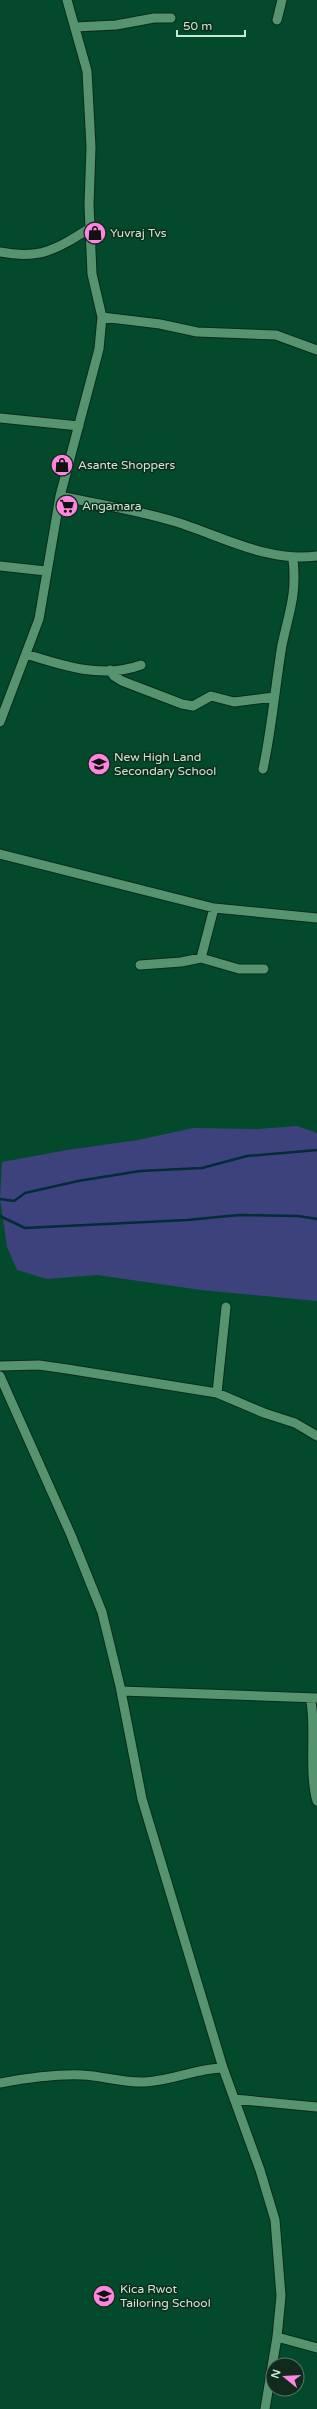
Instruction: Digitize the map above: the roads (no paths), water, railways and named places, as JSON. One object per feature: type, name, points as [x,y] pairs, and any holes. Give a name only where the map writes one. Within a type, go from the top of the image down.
[{"type":"street","points":[[0,722],[39,619],[60,496],[96,365],[102,317],[92,274],[90,228],[91,147],[87,71],[67,0]]},
{"type":"street","points":[[277,20],[282,0]]},
{"type":"street","points":[[75,27],[116,25],[154,18],[171,18]]},
{"type":"street","points":[[0,252],[18,256],[40,254],[51,250],[90,228]]},
{"type":"street","points":[[102,317],[160,324],[197,332],[276,335],[317,350]]},
{"type":"street","points":[[0,418],[79,426]]},
{"type":"street","points":[[60,496],[147,514],[259,551],[293,559],[317,556]]},
{"type":"street","points":[[263,768],[271,731],[274,697],[282,645],[294,596],[296,582],[293,559]]},
{"type":"street","points":[[0,566],[46,571]]},
{"type":"street","points":[[26,654],[96,672],[130,668],[141,665]]},
{"type":"street","points":[[110,670],[114,676],[122,681],[182,704],[193,706],[211,696],[234,702],[274,697]]},
{"type":"street","points":[[0,854],[214,908],[317,918]]},
{"type":"street","points":[[201,958],[214,908]]},
{"type":"street","points":[[140,965],[181,962],[201,958],[239,969],[264,969]]},
{"type":"street","points":[[217,1393],[226,1307]]},
{"type":"street","points":[[0,1366],[39,1365],[217,1393],[264,1413],[295,1423],[317,1436]]},
{"type":"street","points":[[0,1376],[71,1535],[102,1612],[111,1641],[142,1799],[223,2068],[275,2220],[281,2283],[277,2337],[265,2409]]},
{"type":"street","points":[[121,1691],[313,1698],[315,1713],[312,1780],[317,1801]]},
{"type":"street","points":[[0,2083],[37,2076],[82,2075],[110,2080],[146,2082],[191,2074],[213,2068],[223,2068]]},
{"type":"street","points":[[234,2099],[317,2107]]},
{"type":"street","points":[[277,2337],[317,2348]]},
{"type":"waterway","points":[[0,1199],[14,1201],[25,1193],[78,1181],[140,1171],[202,1168],[247,1156],[317,1150]]},
{"type":"waterway","points":[[0,1216],[25,1228],[187,1220],[239,1215],[298,1216],[317,1219]]},
{"type":"place","name":"Yuvraj Tvs","points":[[95,233]]},
{"type":"place","name":"Asante Shoppers","points":[[62,465]]},
{"type":"place","name":"Angamara","points":[[67,506]]},
{"type":"place","name":"New High Land Secondary School","points":[[99,764]]},
{"type":"place","name":"Kica Rwot Tailoring School","points":[[104,2296]]}]
